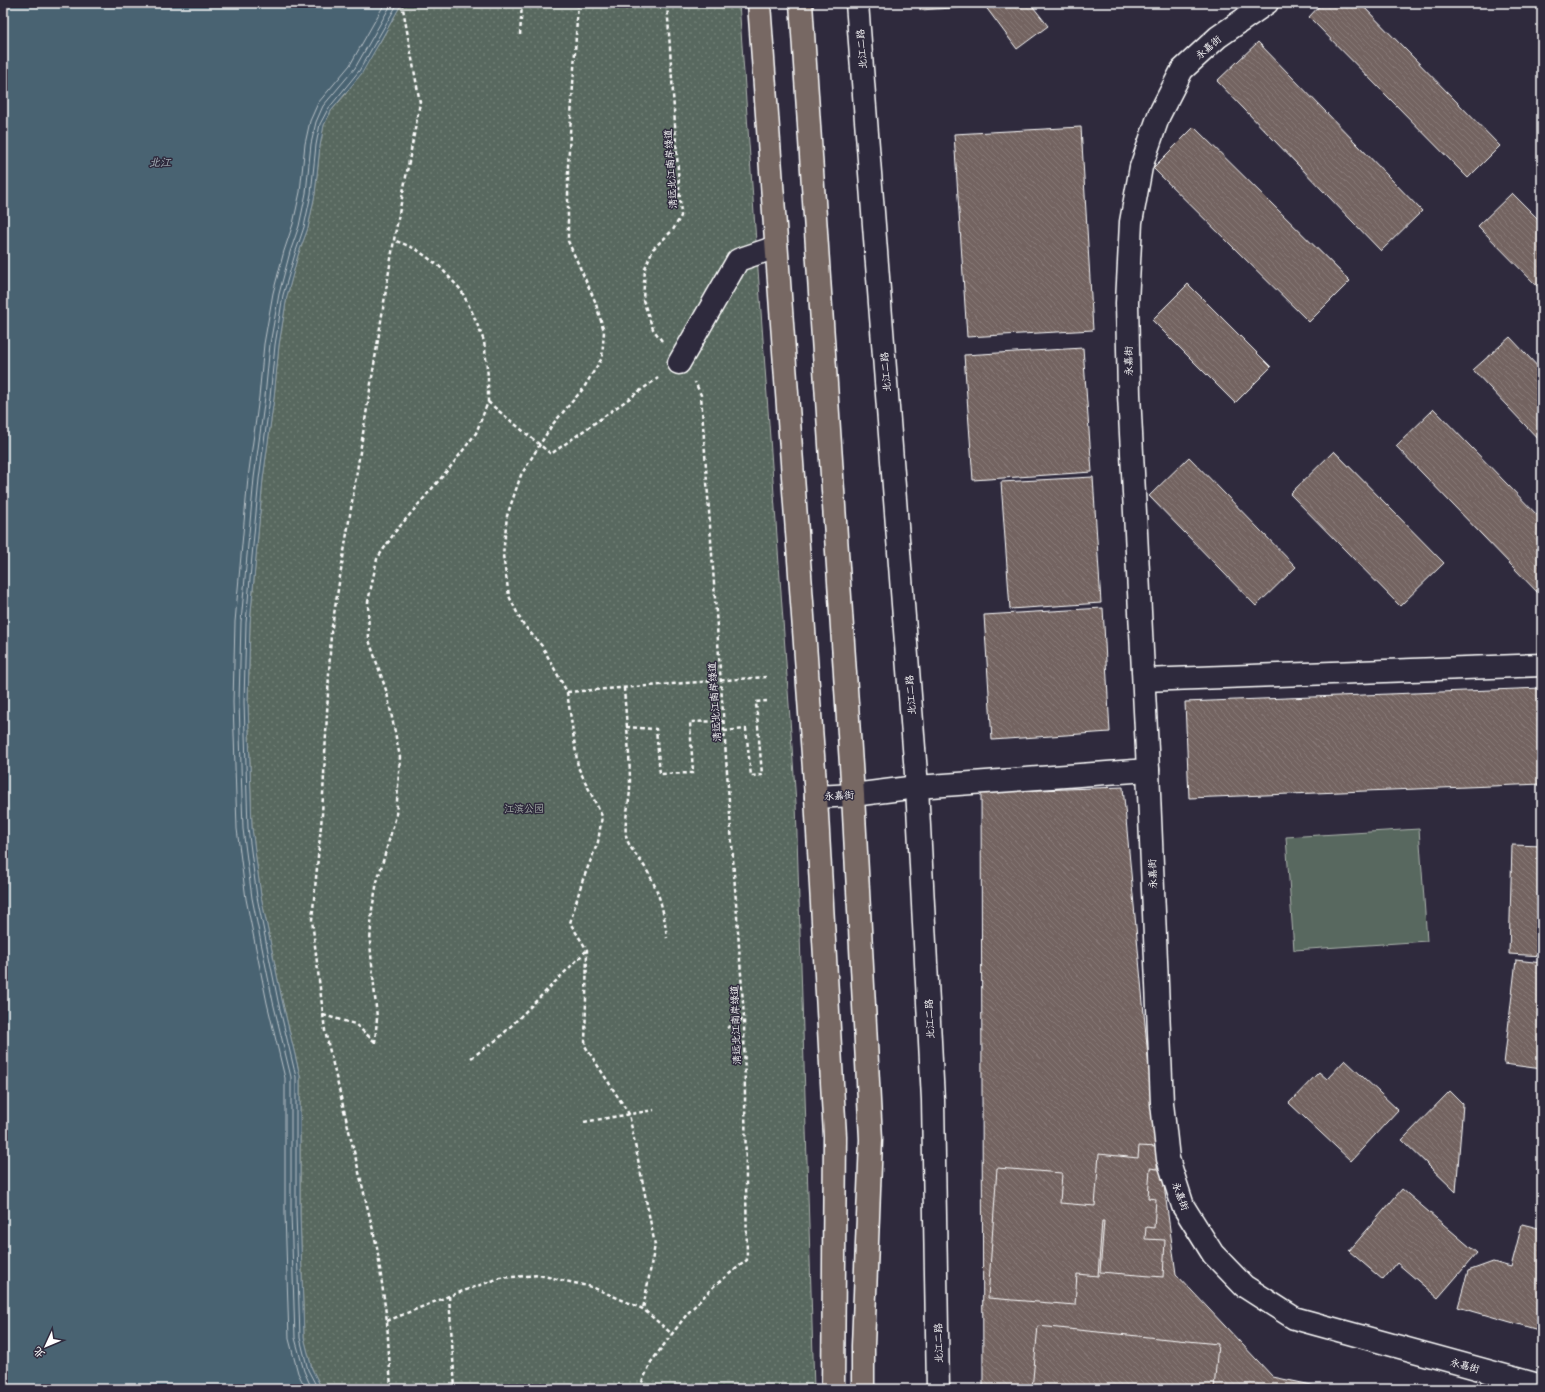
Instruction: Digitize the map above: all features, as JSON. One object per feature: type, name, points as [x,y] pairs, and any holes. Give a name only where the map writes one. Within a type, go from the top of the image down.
[{"type":"main road","points":[[758,3],[816,796],[835,1136],[833,1389]]},
{"type":"main road","points":[[801,3],[853,795],[871,1139],[863,1346],[865,1386]]},
{"type":"street","name":"北江二路","points":[[857,3],[917,787],[934,1100],[938,1389]]},
{"type":"street","name":"永嘉街","points":[[1267,3],[1218,37],[1182,70],[1159,115],[1141,167],[1131,222],[1127,303],[1129,394],[1144,680],[1162,1103],[1168,1159],[1183,1206],[1212,1254],[1244,1286],[1294,1318],[1542,1386]]},
{"type":"street","points":[[679,363],[738,260],[776,247]]},
{"type":"street","points":[[1144,680],[1542,665]]},
{"type":"street","name":"永嘉街","points":[[816,796],[853,795],[917,787],[1148,770]]},
{"type":"path","points":[[391,1389],[387,1321],[377,1247],[324,1030],[312,920],[322,815],[331,632],[394,240],[420,103],[402,3]]},
{"type":"path","points":[[520,35],[522,3]]},
{"type":"path","points":[[578,3],[568,166],[568,241],[594,301],[604,331],[602,358],[583,389],[552,425],[521,475],[508,516],[503,555],[509,596],[522,623],[542,646],[567,692],[578,767],[602,816],[598,842],[582,882],[570,923],[587,950],[584,1046],[629,1114],[655,1245],[643,1309]]},
{"type":"path","name":"清远北江南岸绿道","points":[[639,1389],[651,1362],[687,1314],[714,1286],[747,1260],[744,1018],[701,395],[695,381],[679,363],[654,329],[642,300],[645,268],[653,249],[673,230],[681,216],[666,3]]},
{"type":"path","points":[[323,1015],[355,1024],[375,1043],[377,1018],[370,943],[372,909],[377,882],[396,816],[400,757],[387,693],[369,640],[368,602],[377,559],[395,532],[452,465],[476,433],[488,402],[488,376],[484,341],[461,290],[439,266],[416,249],[394,240]]},
{"type":"path","points":[[488,402],[551,454],[679,363]]},
{"type":"path","points":[[567,692],[766,677]]},
{"type":"path","points":[[624,688],[630,787],[626,817],[626,836],[631,848],[646,868],[658,892],[664,914],[667,938]]},
{"type":"path","points":[[724,731],[746,729],[751,776],[762,775],[756,702],[767,701]]},
{"type":"path","points":[[626,727],[656,729],[660,774],[693,773],[690,722],[723,720]]},
{"type":"path","points":[[472,1058],[499,1038],[587,950]]},
{"type":"path","points":[[727,1028],[744,1018]]},
{"type":"path","points":[[584,1122],[654,1110]]},
{"type":"path","points":[[387,1321],[449,1296],[500,1278],[539,1275],[592,1287],[643,1309],[672,1334]]},
{"type":"path","points":[[449,1296],[455,1389]]},
{"type":"green space","name":"江滨公园","points":[[402,3],[739,3],[796,803],[814,1389],[322,1389],[312,1369],[304,1337],[300,1213],[300,1076],[282,1000],[261,896],[252,828],[248,702],[250,623],[263,479],[274,398],[279,345],[287,296],[298,255],[308,228],[315,194],[320,146],[324,125],[331,111],[345,95],[380,42]]},
{"type":"green space","points":[[1419,829],[1427,941],[1294,950],[1286,837]]},
{"type":"water","name":"北江","points":[[3,3],[402,3],[362,73],[331,111],[324,125],[320,146],[315,194],[308,228],[298,255],[287,296],[279,345],[274,398],[263,479],[250,623],[248,702],[252,828],[261,896],[282,1000],[300,1076],[300,1213],[304,1337],[312,1369],[322,1389],[3,1389]]},
{"type":"building","points":[[920,3],[1030,3],[1048,26],[1017,49],[985,6],[920,10]]},
{"type":"building","points":[[1322,3],[1360,3],[1500,146],[1468,178],[1309,17]]},
{"type":"building","points":[[1258,42],[1422,211],[1381,251],[1217,81]]},
{"type":"building","points":[[1081,127],[1093,330],[967,337],[954,134]]},
{"type":"building","points":[[1194,127],[1350,281],[1309,322],[1153,168]]},
{"type":"building","points":[[1512,193],[1542,223],[1542,291],[1478,226]]},
{"type":"building","points":[[1188,284],[1271,367],[1235,403],[1152,320]]},
{"type":"building","points":[[1510,337],[1542,371],[1542,443],[1473,370]]},
{"type":"building","points":[[1083,348],[1092,472],[973,480],[964,355]]},
{"type":"building","points":[[1434,409],[1542,520],[1541,596],[1396,446]]},
{"type":"building","points":[[1334,451],[1444,563],[1400,606],[1290,494]]},
{"type":"building","points":[[1189,457],[1296,567],[1256,606],[1149,496]]},
{"type":"building","points":[[1093,477],[1101,603],[1010,609],[1001,482]]},
{"type":"building","points":[[1103,608],[1110,732],[992,740],[984,615]]},
{"type":"building","points":[[1542,688],[1542,784],[1189,798],[1185,702]]},
{"type":"building","points":[[1123,787],[1151,1089],[1176,1274],[1273,1377],[1331,1389],[983,1389],[981,792]]},
{"type":"building","points":[[1512,845],[1542,846],[1542,956],[1509,954]]},
{"type":"building","points":[[1516,960],[1542,963],[1542,1069],[1504,1064]]},
{"type":"building","points":[[1345,1060],[1398,1110],[1351,1161],[1289,1103],[1319,1072],[1327,1079]]},
{"type":"building","points":[[1450,1091],[1463,1104],[1456,1192],[1402,1140]]},
{"type":"building","points":[[1139,1146],[1158,1147],[1157,1169],[1150,1168],[1148,1198],[1156,1199],[1154,1228],[1146,1227],[1145,1239],[1165,1240],[1163,1277],[1100,1272],[1104,1221],[1102,1221],[1098,1276],[1077,1274],[1075,1305],[988,1298],[997,1168],[1062,1173],[1060,1203],[1095,1206],[1099,1154],[1138,1158]]},
{"type":"building","points":[[1402,1189],[1477,1253],[1438,1298],[1397,1263],[1383,1280],[1349,1251]]},
{"type":"building","points":[[1522,1224],[1542,1229],[1542,1331],[1458,1307],[1468,1271],[1493,1262],[1511,1267]]},
{"type":"building","points":[[1038,1326],[1218,1344],[1214,1389],[1032,1389]]}]
